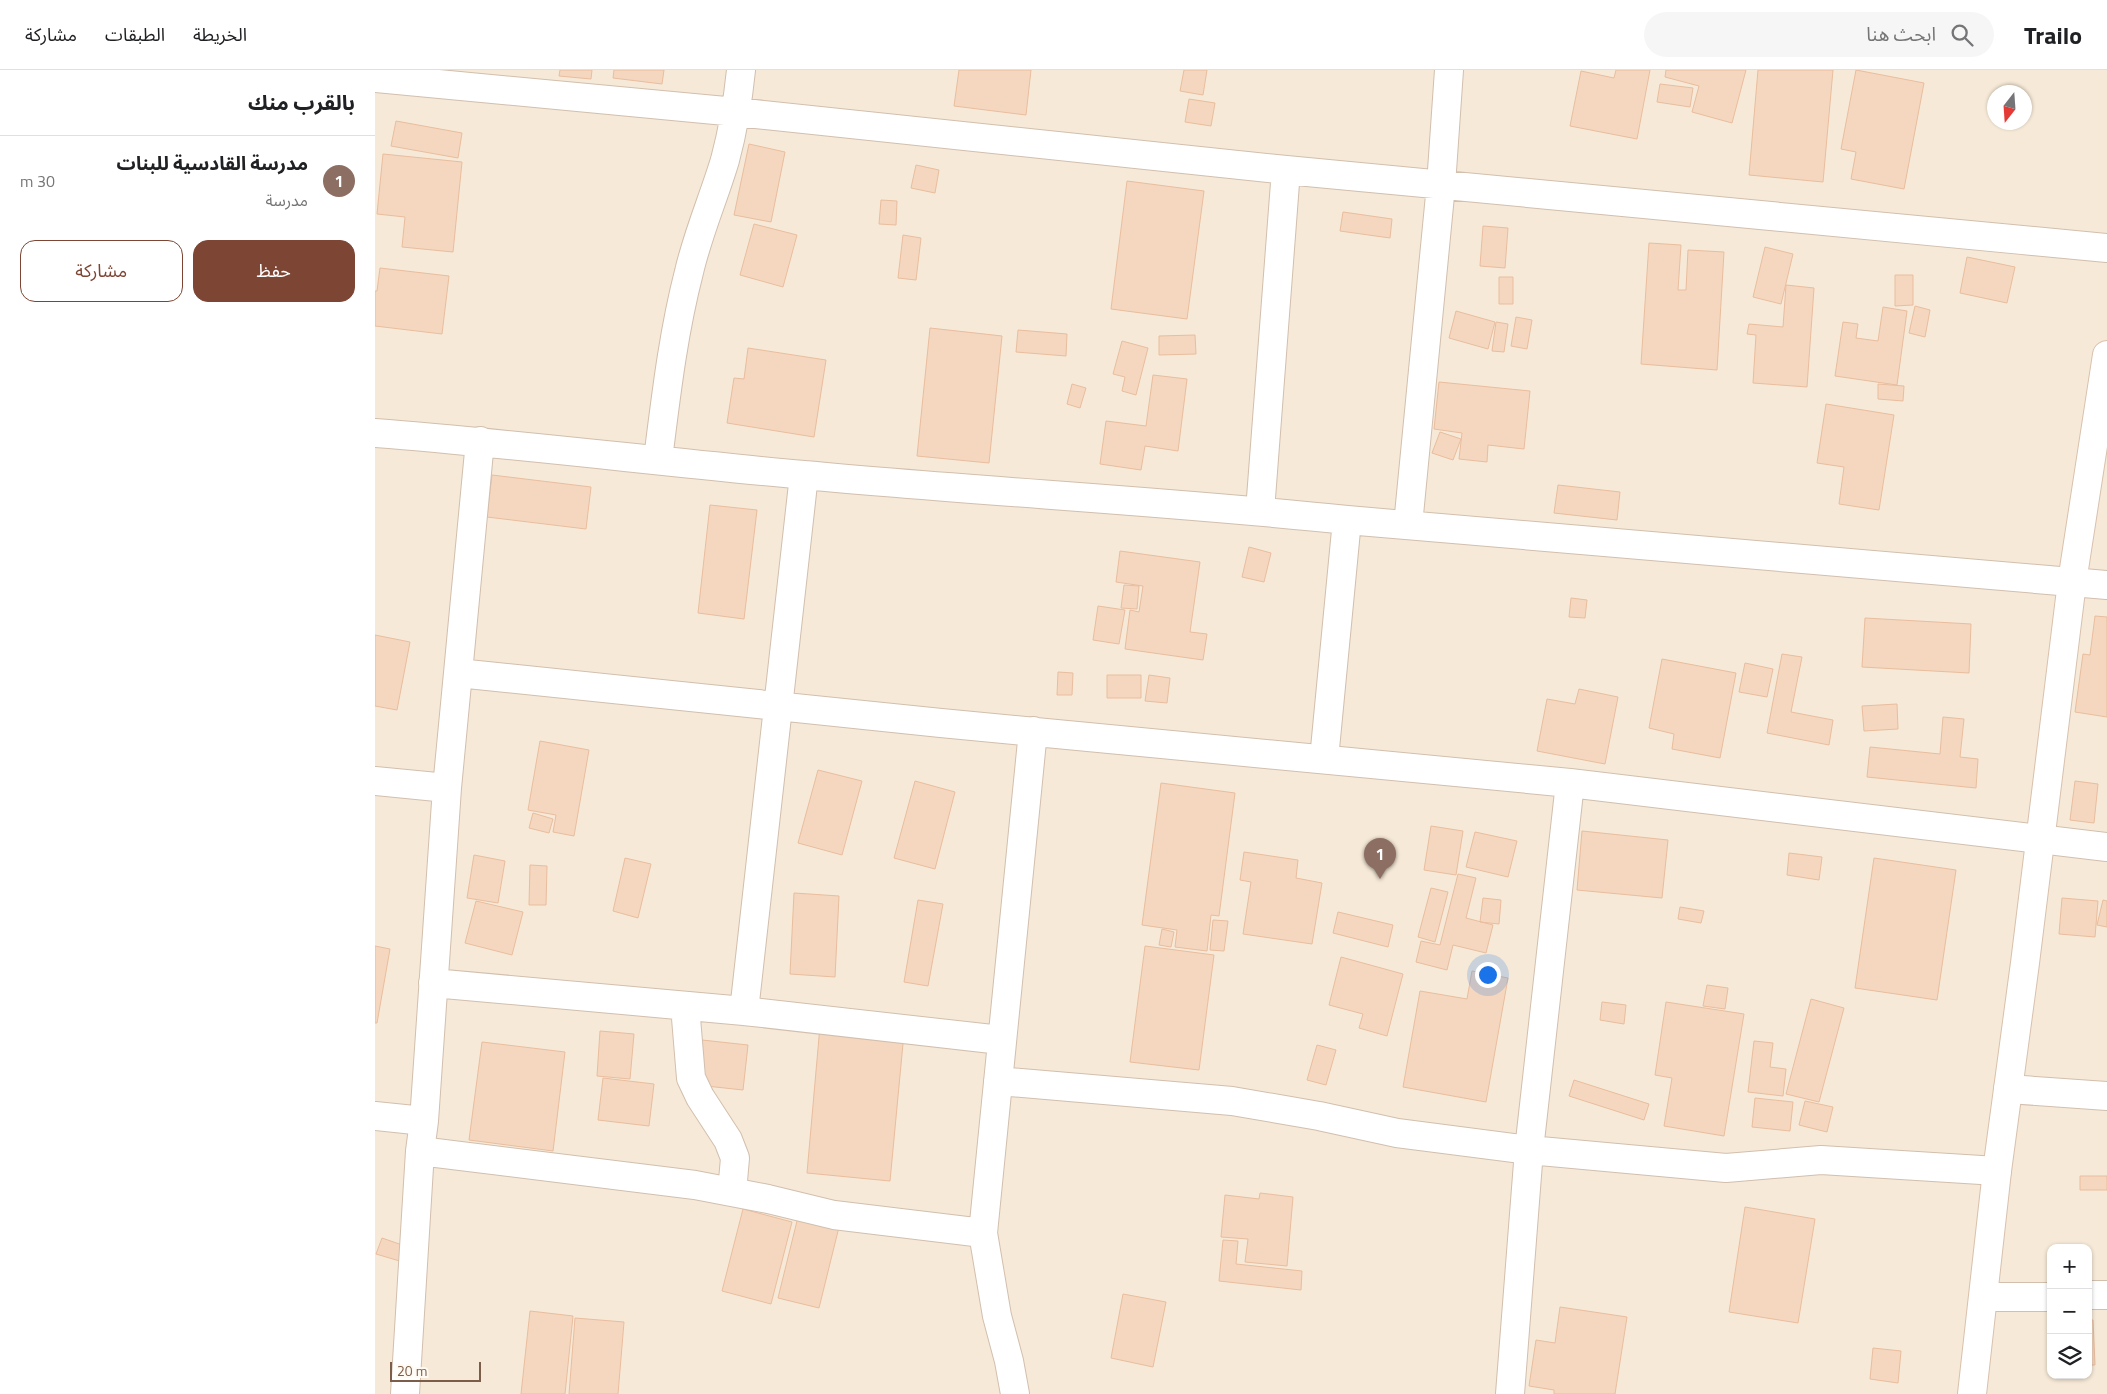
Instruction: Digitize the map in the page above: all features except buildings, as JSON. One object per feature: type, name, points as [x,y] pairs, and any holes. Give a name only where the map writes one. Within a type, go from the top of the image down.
[{"type":"street","points":[[658,459],[678,315],[697,239],[725,160],[736,112],[741,70]]},
{"type":"street","points":[[1408,525],[1441,185],[1449,70]]},
{"type":"street","points":[[375,78],[736,112],[1286,170],[2107,248]]},
{"type":"street","points":[[1260,511],[1286,170]]},
{"type":"street","points":[[1971,1394],[1984,1297],[1997,1171],[2072,582],[2107,355]]},
{"type":"street","points":[[375,433],[480,441],[804,475],[1260,511],[2107,585]]},
{"type":"street","points":[[405,1394],[419,1151],[423,1122],[447,788],[480,441]]},
{"type":"street","points":[[744,1011],[804,475]]},
{"type":"street","points":[[1324,759],[1347,520]]},
{"type":"street","points":[[458,673],[1570,783],[2107,847]]},
{"type":"street","points":[[1015,1394],[1009,1361],[997,1316],[983,1233],[1033,731]]},
{"type":"street","points":[[375,781],[447,788]]},
{"type":"street","points":[[1510,1394],[1529,1150],[1570,783]]},
{"type":"street","points":[[433,984],[744,1011],[1001,1040]]},
{"type":"street","points":[[685,1006],[691,1078],[700,1097],[728,1140],[735,1158],[732,1192]]},
{"type":"street","points":[[998,1081],[1232,1101],[1319,1116],[1397,1133],[1529,1150],[1726,1168],[1821,1160],[1997,1171]]},
{"type":"street","points":[[2008,1089],[2107,1096]]},
{"type":"street","points":[[375,1116],[423,1122]]},
{"type":"street","points":[[419,1151],[695,1184],[834,1215],[983,1233]]},
{"type":"street","points":[[2092,1295],[2107,1295]]},
{"type":"street","points":[[1984,1297],[2047,1297]]},
{"type":"shaded area","points":[[375,70],[2107,70],[2107,1394],[375,1394]]},
{"type":"place","name":"مدرسة القادسية للبنات","points":[[1380,879]]}]
